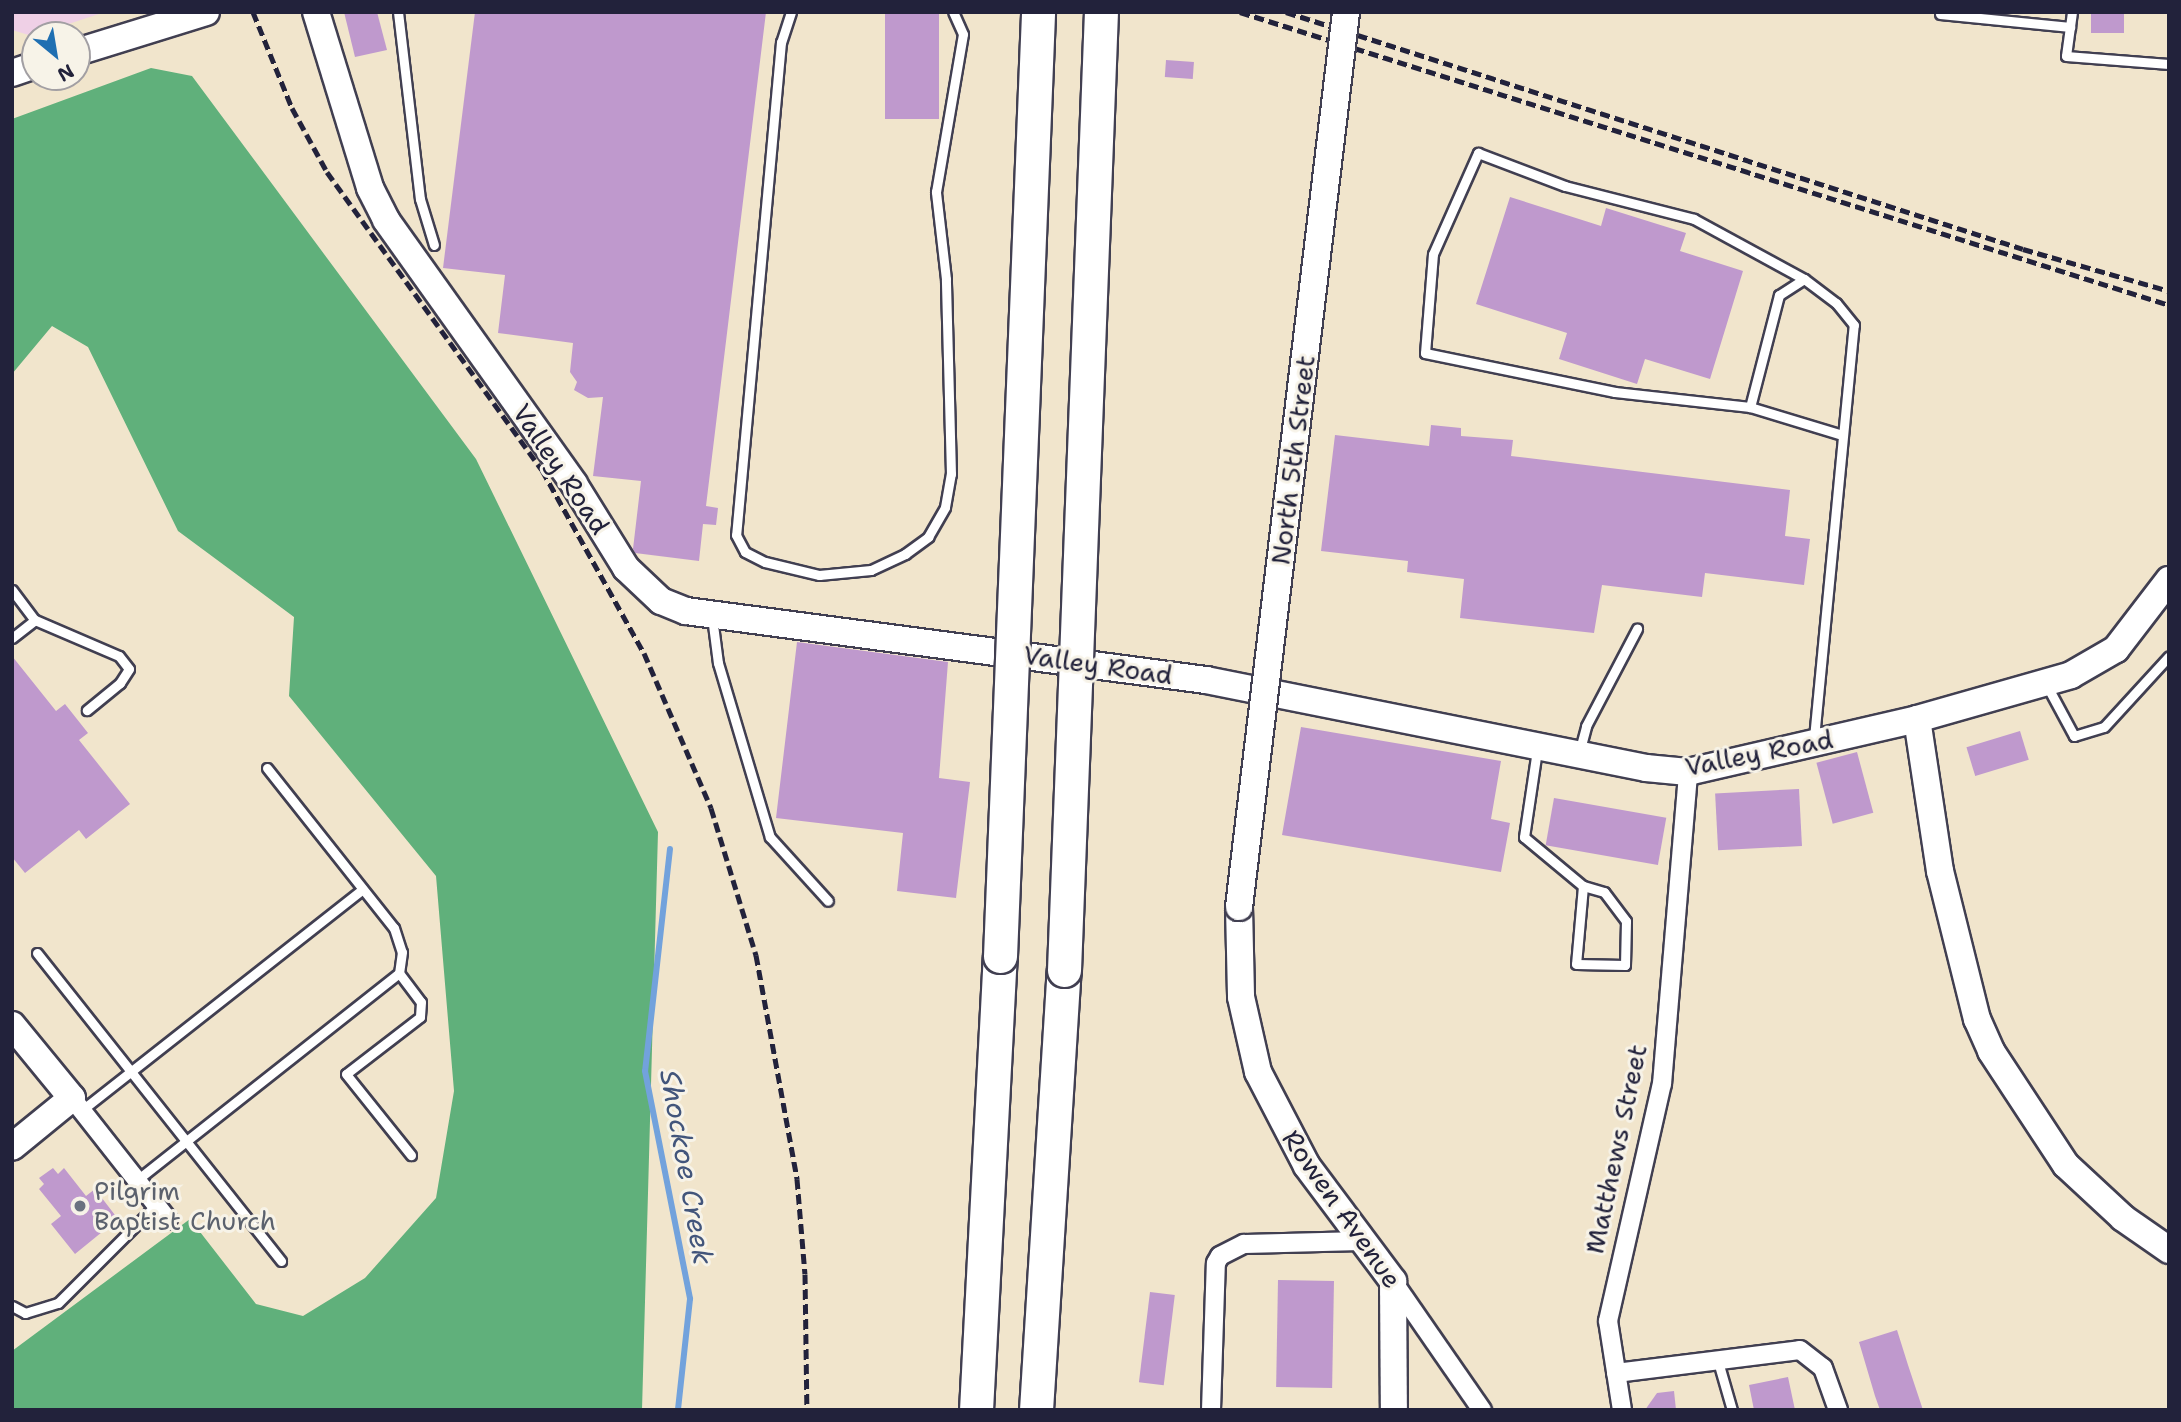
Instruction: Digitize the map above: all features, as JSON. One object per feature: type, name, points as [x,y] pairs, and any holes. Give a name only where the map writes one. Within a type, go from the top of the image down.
[{"type":"highway","points":[[976,1410],[1000,956],[1038,12]]},
{"type":"highway","points":[[1036,1410],[1065,970],[1101,12]]},
{"type":"street","points":[[91,48],[206,12]]},
{"type":"street","name":"Valley Road","points":[[316,12],[370,188],[408,255],[574,484],[626,568],[661,601],[712,615],[1206,680],[1688,772],[1917,719],[2045,682],[2095,664],[2116,649],[2169,580]]},
{"type":"street","name":"North 5th Street","points":[[1239,907],[1346,12]]},
{"type":"street","points":[[1917,719],[1940,871],[1977,1018],[1990,1051],[2066,1165],[2123,1218],[2169,1250]]},
{"type":"street","name":"Matthews Street","points":[[1622,1410],[1610,1342],[1611,1301],[1662,1084],[1688,772]]},
{"type":"street","name":"Rowen Avenue","points":[[1239,907],[1241,997],[1258,1072],[1307,1166],[1393,1282],[1482,1410]]},
{"type":"street","points":[[12,1025],[168,1220]]},
{"type":"street","points":[[12,1147],[77,1104]]},
{"type":"street","points":[[1211,1410],[1216,1263],[1226,1249],[1244,1244],[1362,1241]]},
{"type":"street","points":[[1393,1282],[1394,1410]]},
{"type":"street","points":[[1616,1373],[1782,1349],[1807,1353],[1823,1368],[1838,1410]]},
{"type":"lane","points":[[398,12],[420,199],[434,245]]},
{"type":"lane","points":[[791,12],[781,43],[736,536],[745,552],[765,562],[819,575],[871,570],[905,554],[928,537],[945,508],[951,474],[946,279],[936,192],[963,34],[953,12]]},
{"type":"lane","points":[[2072,12],[2066,56],[2169,64]]},
{"type":"lane","points":[[1940,14],[2070,27]]},
{"type":"lane","points":[[1813,743],[1854,326],[1836,303],[1804,279],[1694,219],[1565,186],[1478,153],[1433,254],[1425,353],[1615,393],[1750,407],[1842,435]]},
{"type":"lane","points":[[1750,407],[1779,295],[1804,279]]},
{"type":"lane","points":[[12,590],[35,620],[119,656],[129,669],[120,683],[87,710]]},
{"type":"lane","points":[[712,615],[718,663],[770,837],[828,901]]},
{"type":"lane","points":[[12,638],[35,620]]},
{"type":"lane","points":[[1579,752],[1586,726],[1637,629]]},
{"type":"lane","points":[[2045,682],[2074,736],[2104,727],[2169,656]]},
{"type":"lane","points":[[1538,744],[1524,837],[1583,886],[1605,892],[1626,921],[1625,965],[1576,964],[1583,886]]},
{"type":"lane","points":[[137,1180],[399,973],[402,952],[394,928],[267,768]]},
{"type":"lane","points":[[77,1104],[131,1073],[363,888]]},
{"type":"lane","points":[[37,953],[184,1142],[281,1261]]},
{"type":"lane","points":[[399,973],[421,1002],[420,1017],[346,1074],[411,1155]]},
{"type":"lane","points":[[12,1306],[25,1313],[58,1303],[156,1205]]},
{"type":"lane","points":[[1717,1359],[1732,1410]]},
{"type":"shaded area","points":[[12,12],[105,12],[78,21],[21,21],[21,33],[12,30]]},
{"type":"green space","points":[[151,68],[192,76],[476,459],[658,832],[642,1410],[12,1410],[12,1351],[190,1219],[256,1304],[303,1316],[365,1278],[436,1198],[454,1091],[436,876],[289,696],[294,617],[178,531],[88,347],[52,326],[12,374],[12,119]]},
{"type":"building","points":[[344,12],[377,12],[387,50],[355,57]]},
{"type":"building","points":[[475,12],[766,12],[706,506],[718,508],[716,525],[703,524],[699,561],[635,553],[633,549],[641,481],[593,476],[603,397],[588,398],[574,390],[577,382],[570,372],[573,343],[498,333],[505,275],[443,268]]},
{"type":"building","points":[[885,12],[939,12],[939,119],[885,119]]},
{"type":"building","points":[[2091,12],[2124,12],[2124,33],[2091,33]]},
{"type":"building","points":[[1166,60],[1194,62],[1193,79],[1165,77]]},
{"type":"building","points":[[1510,197],[1601,226],[1606,208],[1686,233],[1680,251],[1743,271],[1710,379],[1645,359],[1637,384],[1559,359],[1567,333],[1476,304]]},
{"type":"building","points":[[1431,425],[1461,428],[1461,436],[1513,440],[1511,456],[1790,490],[1785,536],[1810,539],[1804,585],[1705,573],[1702,597],[1602,585],[1594,633],[1460,618],[1464,579],[1407,572],[1408,561],[1321,551],[1335,435],[1429,446]]},
{"type":"building","points":[[797,642],[948,662],[939,778],[970,782],[956,898],[897,891],[903,833],[776,818]]},
{"type":"building","points":[[12,656],[56,711],[65,704],[88,733],[79,740],[130,804],[86,839],[79,830],[25,873],[12,857]]},
{"type":"building","points":[[1301,727],[1501,761],[1491,819],[1510,823],[1501,872],[1282,835]]},
{"type":"building","points":[[2020,731],[2029,760],[1975,776],[1966,747]]},
{"type":"building","points":[[1857,752],[1873,813],[1833,824],[1816,763]]},
{"type":"building","points":[[1799,789],[1802,846],[1718,850],[1715,793]]},
{"type":"building","points":[[1554,798],[1666,818],[1658,865],[1546,845]]},
{"type":"building","name":"Pilgrim Baptist Church","points":[[53,1168],[58,1174],[64,1168],[86,1196],[95,1189],[118,1219],[75,1254],[51,1224],[61,1216],[39,1189],[44,1184],[39,1178]]},
{"type":"building","points":[[1278,1280],[1334,1281],[1332,1388],[1276,1387]]},
{"type":"building","points":[[1150,1292],[1175,1295],[1164,1385],[1139,1382]]},
{"type":"building","points":[[1897,1330],[1923,1410],[1880,1410],[1875,1396],[1859,1342]]},
{"type":"building","points":[[1788,1377],[1795,1410],[1754,1410],[1749,1385]]},
{"type":"building","points":[[1674,1391],[1676,1410],[1645,1410],[1657,1393]]},
{"type":"waterway","name":"Shockoe Creek","points":[[670,849],[645,1071],[690,1299],[678,1410]]},
{"type":"railway","points":[[253,12],[292,108],[327,172],[542,470],[644,653],[711,808],[756,955],[797,1179],[805,1274],[807,1410]]},
{"type":"railway","points":[[1240,12],[2169,305]]},
{"type":"railway","points":[[1286,12],[2023,249],[2169,291]]},
{"type":"place","name":"Pilgrim Baptist Church","points":[[80,1206]]}]
